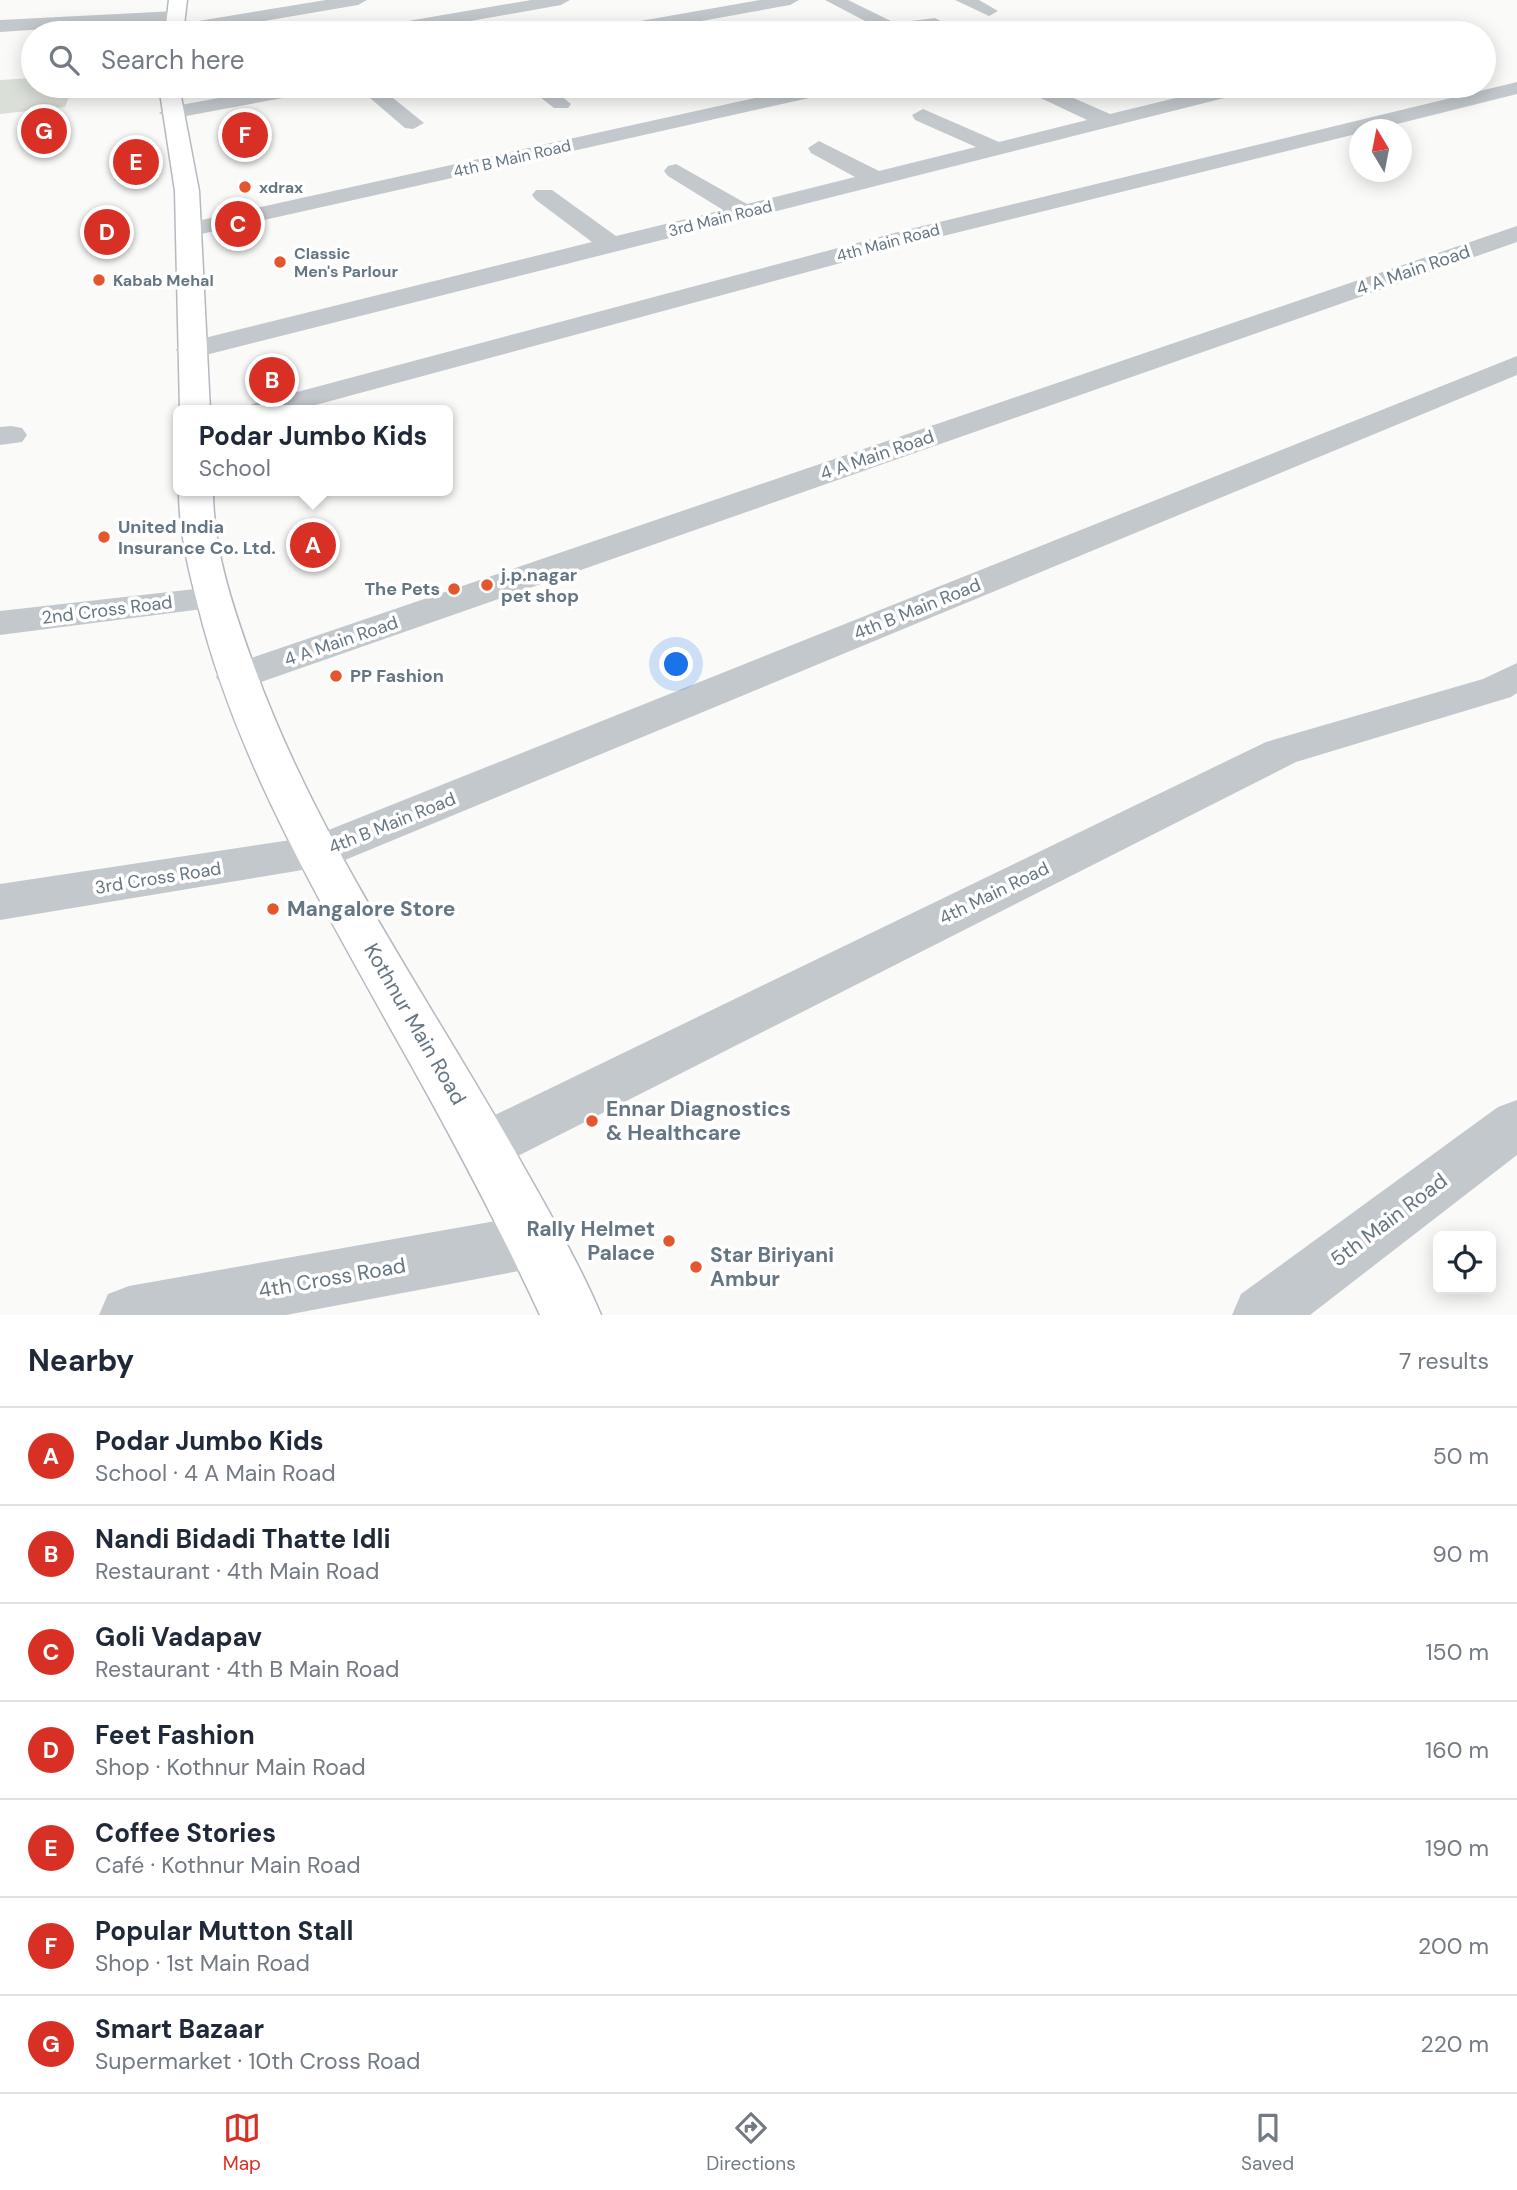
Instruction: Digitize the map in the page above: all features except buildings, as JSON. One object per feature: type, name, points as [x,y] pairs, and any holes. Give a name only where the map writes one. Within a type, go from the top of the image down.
[{"type":"main road","points":[[169,98],[170,113],[181,151],[187,189],[190,350],[195,405]]},
{"type":"main road","name":"Kothnur Main Road","points":[[195,496],[195,518],[213,598],[236,677],[317,853],[485,1146],[536,1241],[571,1315]]},
{"type":"street","points":[[147,21],[358,0]]},
{"type":"street","points":[[441,21],[561,0]]},
{"type":"street","points":[[673,21],[790,0]]},
{"type":"street","points":[[834,0],[877,21]]},
{"type":"street","points":[[964,0],[989,10]]},
{"type":"street","points":[[717,13],[733,21]]},
{"type":"street","points":[[0,26],[21,25]]},
{"type":"street","name":"4th Main Road","points":[[1496,93],[1517,88]]},
{"type":"street","points":[[170,113],[251,98]]},
{"type":"street","points":[[381,98],[413,123]]},
{"type":"street","points":[[553,98],[561,104]]},
{"type":"street","name":"4th B Main Road","points":[[188,230],[782,98]]},
{"type":"street","points":[[1057,98],[1107,121]]},
{"type":"street","name":"3rd Main Road","points":[[190,350],[1200,98]]},
{"type":"street","name":"4th Main Road","points":[[282,405],[907,237],[1476,98]]},
{"type":"street","points":[[923,115],[997,149]]},
{"type":"street","points":[[819,148],[876,179]]},
{"type":"street","points":[[676,171],[743,212]]},
{"type":"street","points":[[544,195],[612,245]]},
{"type":"street","name":"4 A Main Road","points":[[236,677],[1517,234]]},
{"type":"street","name":"4th B Main Road","points":[[317,853],[1517,365]]},
{"type":"street","name":"2nd Cross Road","points":[[0,622],[213,598]]},
{"type":"street","name":"4th Main Road","points":[[485,1146],[1281,751],[1497,688],[1517,676]]},
{"type":"street","name":"3rd Cross Road","points":[[0,902],[317,853]]},
{"type":"street","name":"5th Main Road","points":[[1262,1315],[1517,1124]]},
{"type":"street","name":"4th Cross Road","points":[[129,1315],[536,1241]]},
{"type":"shaded area","points":[[21,79],[21,98],[68,98],[65,107],[0,114],[0,80]]},
{"type":"place","name":"Smart Bazaar","points":[[44,131]]},
{"type":"place","name":"Popular Mutton Stall","points":[[245,135]]},
{"type":"place","name":"Coffee Stories","points":[[136,162]]},
{"type":"place","name":"xdrax","points":[[245,187]]},
{"type":"place","name":"Goli Vadapav","points":[[238,224]]},
{"type":"place","name":"Feet Fashion","points":[[107,232]]},
{"type":"place","name":"Classic Men's Parlour","points":[[280,262]]},
{"type":"place","name":"Kabab Mehal","points":[[99,280]]},
{"type":"place","name":"Nandi Bidadi Thatte Idli","points":[[272,380]]},
{"type":"place","name":"United India Insurance Co. Ltd.","points":[[104,537]]},
{"type":"place","name":"Podar Jumbo Kids","points":[[313,545]]},
{"type":"place","name":"j.p.nagar pet shop","points":[[487,585]]},
{"type":"place","name":"The Pets","points":[[454,589]]},
{"type":"place","name":"PP Fashion","points":[[336,676]]},
{"type":"place","name":"Mangalore Store","points":[[273,909]]},
{"type":"place","name":"Ennar Diagnostics & Healthcare","points":[[592,1121]]},
{"type":"place","name":"Rally Helmet Palace","points":[[669,1241]]},
{"type":"place","name":"Star Biriyani Ambur","points":[[696,1267]]}]
